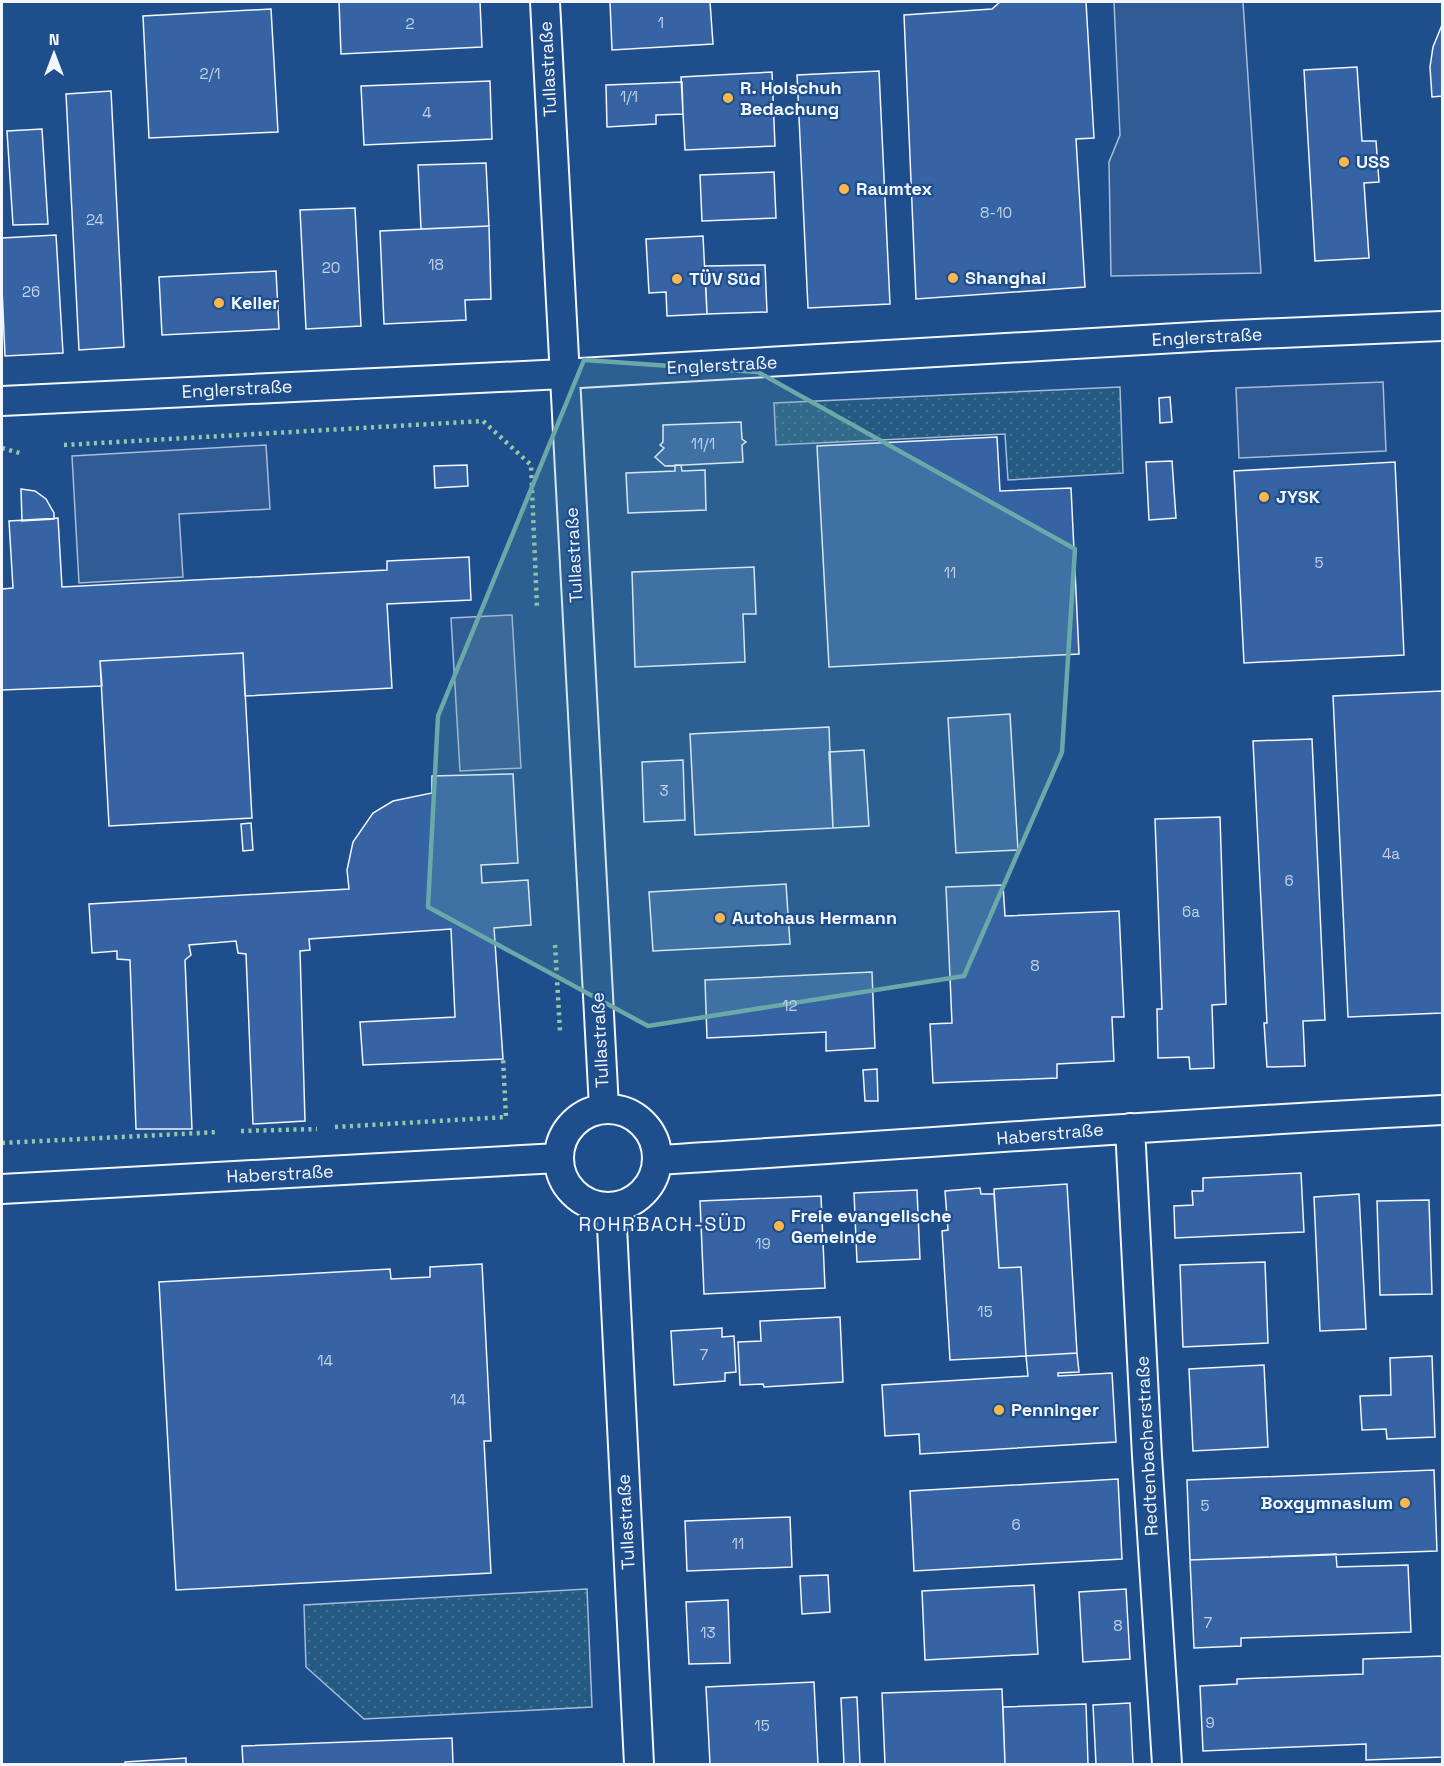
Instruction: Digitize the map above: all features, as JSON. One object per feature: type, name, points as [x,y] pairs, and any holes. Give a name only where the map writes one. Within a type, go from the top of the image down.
[{"type":"street","name":"Tullastraße","points":[[545,2],[604,1108]]},
{"type":"street","name":"Englerstraße","points":[[2,401],[564,374],[1227,335],[1443,326]]},
{"type":"street","points":[[604,1108],[623,1110],[641,1120],[654,1138],[658,1160],[652,1179],[641,1194],[629,1203],[611,1207],[591,1204],[576,1196],[564,1181],[558,1158],[563,1136],[573,1122],[586,1113],[604,1108]]},
{"type":"street","name":"Haberstraße","points":[[658,1160],[983,1140],[1130,1128],[1443,1110]]},
{"type":"street","name":"Redtenbacherstraße","points":[[1130,1128],[1147,1456],[1167,1764]]},
{"type":"street","name":"Haberstraße","points":[[2,1189],[558,1158]]},
{"type":"street","name":"Tullastraße","points":[[611,1207],[639,1764]]},
{"type":"highlighted area","points":[[584,360],[758,372],[1075,549],[1062,752],[964,976],[648,1026],[428,907],[438,716]]},
{"type":"shaded area","points":[[1114,2],[1243,2],[1261,273],[1111,276],[1109,162],[1120,135]]},
{"type":"shaded area","points":[[1383,382],[1386,451],[1239,458],[1236,388]]},
{"type":"shaded area","points":[[1120,387],[1123,473],[1008,480],[1005,434],[776,445],[774,403]]},
{"type":"shaded area","points":[[266,445],[270,509],[179,514],[183,577],[79,583],[72,456]]},
{"type":"shaded area","points":[[512,615],[521,768],[460,771],[451,618]]},
{"type":"shaded area","points":[[587,1589],[592,1707],[364,1719],[306,1667],[304,1605]]},
{"type":"building","points":[[339,2],[480,2],[482,47],[341,54]]},
{"type":"building","points":[[610,2],[710,2],[713,44],[612,50]]},
{"type":"building","points":[[1000,2],[1086,2],[1094,138],[1076,139],[1085,287],[916,299],[904,15],[992,9]]},
{"type":"building","points":[[271,9],[278,132],[149,138],[143,16]]},
{"type":"building","points":[[1442,25],[1442,96],[1432,97],[1430,67],[1433,47]]},
{"type":"building","name":"USS","points":[[1357,67],[1362,141],[1376,141],[1379,182],[1364,183],[1369,258],[1315,261],[1304,70]]},
{"type":"building","name":"Raumtex","points":[[879,71],[890,304],[808,308],[797,75]]},
{"type":"building","name":"R. Holschuh Bedachung","points":[[772,72],[775,146],[685,150],[681,77]]},
{"type":"building","points":[[490,81],[492,139],[364,145],[361,86]]},
{"type":"building","points":[[682,82],[683,114],[656,115],[656,124],[607,127],[606,85]]},
{"type":"building","points":[[111,91],[124,347],[79,350],[66,94]]},
{"type":"building","points":[[42,129],[48,224],[13,225],[7,131]]},
{"type":"building","points":[[486,163],[489,226],[421,229],[418,165]]},
{"type":"building","points":[[774,172],[776,218],[702,221],[700,175]]},
{"type":"building","points":[[355,208],[361,326],[306,329],[300,210]]},
{"type":"building","points":[[489,226],[491,299],[465,300],[466,320],[384,324],[380,231]]},
{"type":"building","points":[[56,235],[63,353],[5,356],[2,238]]},
{"type":"building","name":"TÜV Süd","points":[[703,236],[707,314],[667,316],[666,292],[649,293],[646,239]]},
{"type":"building","points":[[765,265],[767,312],[707,314],[705,266]]},
{"type":"building","name":"Keller","points":[[276,271],[279,329],[162,335],[159,277]]},
{"type":"building","points":[[1170,397],[1172,422],[1160,423],[1159,398]]},
{"type":"building","points":[[741,422],[742,439],[746,442],[742,445],[743,462],[665,466],[655,457],[664,448],[660,445],[663,442],[663,425]]},
{"type":"building","points":[[997,437],[1000,491],[1071,488],[1079,654],[829,667],[817,446]]},
{"type":"building","points":[[1172,461],[1176,518],[1149,520],[1146,462]]},
{"type":"building","points":[[1395,462],[1404,655],[1244,663],[1234,471]]},
{"type":"building","points":[[467,465],[468,486],[435,488],[434,466]]},
{"type":"building","points":[[675,465],[681,465],[682,471],[705,470],[706,510],[628,513],[626,473],[675,471]]},
{"type":"building","points":[[21,489],[35,491],[46,499],[54,513],[54,519],[22,521]]},
{"type":"building","points":[[58,518],[62,587],[387,570],[387,561],[469,557],[471,600],[387,604],[392,688],[245,696],[243,653],[100,661],[102,686],[2,690],[2,589],[13,588],[9,521]]},
{"type":"building","points":[[754,567],[756,614],[743,614],[745,662],[635,667],[632,572]]},
{"type":"building","points":[[243,653],[252,818],[109,826],[100,661]]},
{"type":"building","points":[[1442,691],[1442,1013],[1348,1017],[1333,696]]},
{"type":"building","points":[[1010,714],[1018,850],[956,853],[948,718]]},
{"type":"building","points":[[829,727],[833,828],[695,835],[690,734]]},
{"type":"building","points":[[1312,739],[1325,1020],[1303,1021],[1305,1066],[1267,1067],[1264,1023],[1267,1023],[1253,741]]},
{"type":"building","points":[[864,750],[869,826],[833,828],[829,752]]},
{"type":"building","points":[[683,760],[685,820],[644,822],[642,762]]},
{"type":"building","points":[[513,774],[518,863],[481,865],[482,883],[528,880],[531,925],[494,928],[503,1059],[363,1065],[360,1022],[455,1017],[451,929],[309,939],[310,950],[300,951],[305,1121],[253,1124],[246,954],[238,953],[236,941],[189,945],[191,955],[185,960],[192,1129],[136,1129],[130,960],[117,959],[117,951],[92,953],[89,904],[349,889],[347,870],[353,842],[373,813],[393,801],[432,793],[432,776]]},
{"type":"building","points":[[1220,817],[1226,1004],[1212,1005],[1214,1068],[1190,1069],[1189,1057],[1158,1058],[1157,1009],[1162,1009],[1155,819]]},
{"type":"building","points":[[251,823],[253,850],[243,851],[241,824]]},
{"type":"building","name":"Autohaus Hermann","points":[[786,884],[790,944],[653,951],[649,892]]},
{"type":"building","points":[[1003,885],[1005,916],[1119,911],[1124,1017],[1112,1017],[1114,1061],[1057,1064],[1057,1078],[933,1083],[930,1024],[952,1023],[946,887]]},
{"type":"building","points":[[872,972],[875,1048],[826,1051],[826,1032],[707,1038],[705,980]]},
{"type":"building","points":[[877,1069],[878,1101],[865,1101],[863,1070]]},
{"type":"building","points":[[1301,1173],[1304,1232],[1175,1238],[1174,1206],[1193,1205],[1192,1191],[1203,1191],[1203,1178]]},
{"type":"building","points":[[1067,1184],[1077,1353],[1026,1356],[1021,1267],[999,1268],[994,1189]]},
{"type":"building","points":[[980,1188],[981,1194],[994,1194],[999,1268],[1021,1267],[1026,1356],[950,1360],[942,1231],[948,1230],[945,1191]]},
{"type":"building","points":[[917,1190],[920,1259],[857,1262],[854,1193]]},
{"type":"building","points":[[1359,1194],[1366,1329],[1320,1331],[1314,1197]]},
{"type":"building","points":[[821,1196],[825,1288],[704,1294],[700,1201]]},
{"type":"building","points":[[1429,1200],[1432,1294],[1380,1295],[1377,1201]]},
{"type":"building","points":[[1265,1262],[1268,1343],[1183,1347],[1180,1265]]},
{"type":"building","points":[[482,1264],[491,1441],[484,1441],[491,1573],[176,1590],[159,1282],[390,1269],[391,1279],[430,1277],[430,1267]]},
{"type":"building","points":[[840,1317],[843,1382],[764,1387],[763,1384],[740,1385],[738,1342],[761,1341],[760,1321]]},
{"type":"building","points":[[722,1328],[722,1337],[734,1336],[736,1372],[725,1373],[725,1381],[674,1385],[671,1331]]},
{"type":"building","name":"Penninger","points":[[1077,1353],[1079,1372],[1058,1373],[1058,1376],[1112,1373],[1116,1442],[920,1454],[919,1434],[885,1436],[882,1385],[1028,1376],[1026,1356]]},
{"type":"building","points":[[1432,1356],[1435,1437],[1387,1439],[1386,1429],[1362,1430],[1360,1396],[1391,1395],[1390,1358]]},
{"type":"building","points":[[1264,1365],[1268,1447],[1193,1451],[1189,1369]]},
{"type":"building","points":[[1434,1470],[1437,1551],[1190,1560],[1187,1480]]},
{"type":"building","points":[[1118,1479],[1122,1559],[914,1571],[910,1491]]},
{"type":"building","points":[[790,1517],[792,1567],[687,1571],[685,1521]]},
{"type":"building","points":[[1336,1554],[1337,1567],[1408,1565],[1411,1632],[1241,1638],[1241,1646],[1194,1648],[1190,1560]]},
{"type":"building","points":[[828,1575],[830,1612],[802,1614],[800,1576]]},
{"type":"building","points":[[1034,1585],[1038,1654],[925,1660],[922,1591]]},
{"type":"building","points":[[1126,1589],[1130,1659],[1083,1662],[1079,1592]]},
{"type":"building","points":[[728,1600],[730,1663],[689,1664],[686,1602]]},
{"type":"building","points":[[1442,1656],[1442,1757],[1366,1760],[1366,1744],[1203,1751],[1200,1686],[1237,1684],[1237,1679],[1363,1674],[1363,1659]]},
{"type":"building","points":[[814,1682],[818,1764],[710,1764],[706,1687]]},
{"type":"building","points":[[1002,1689],[1005,1764],[885,1764],[882,1693]]},
{"type":"building","points":[[857,1697],[860,1764],[844,1764],[841,1698]]},
{"type":"building","points":[[1130,1703],[1133,1764],[1096,1764],[1093,1705]]},
{"type":"building","points":[[1086,1704],[1088,1764],[1005,1764],[1003,1707]]},
{"type":"building","points":[[452,1738],[453,1764],[243,1764],[242,1746]]},
{"type":"building","points":[[186,1758],[186,1764],[125,1764],[125,1762]]},
{"type":"hedge","points":[[64,445],[483,421],[531,465],[537,608]]},
{"type":"hedge","points":[[2,448],[23,454]]},
{"type":"hedge","points":[[555,945],[560,1031]]},
{"type":"hedge","points":[[335,1127],[506,1117],[503,1059]]},
{"type":"hedge","points":[[241,1131],[317,1129]]},
{"type":"hedge","points":[[2,1143],[219,1132]]},
{"type":"place","name":"R. Holschuh Bedachung","points":[[728,98]]},
{"type":"place","name":"USS","points":[[1344,162]]},
{"type":"place","name":"Raumtex","points":[[844,189]]},
{"type":"place","name":"Shanghai","points":[[953,278]]},
{"type":"place","name":"TÜV Süd","points":[[677,279]]},
{"type":"place","name":"Keller","points":[[219,303]]},
{"type":"place","name":"JYSK","points":[[1264,497]]},
{"type":"place","name":"Autohaus Hermann","points":[[720,918]]},
{"type":"place","name":"Freie evangelische Gemeinde","points":[[779,1226]]},
{"type":"place","name":"Penninger","points":[[999,1410]]},
{"type":"place","name":"Boxgymnasium","points":[[1405,1503]]},
{"type":"district","name":"ROHRBACH-SÜD","points":[[663,1224]]}]
